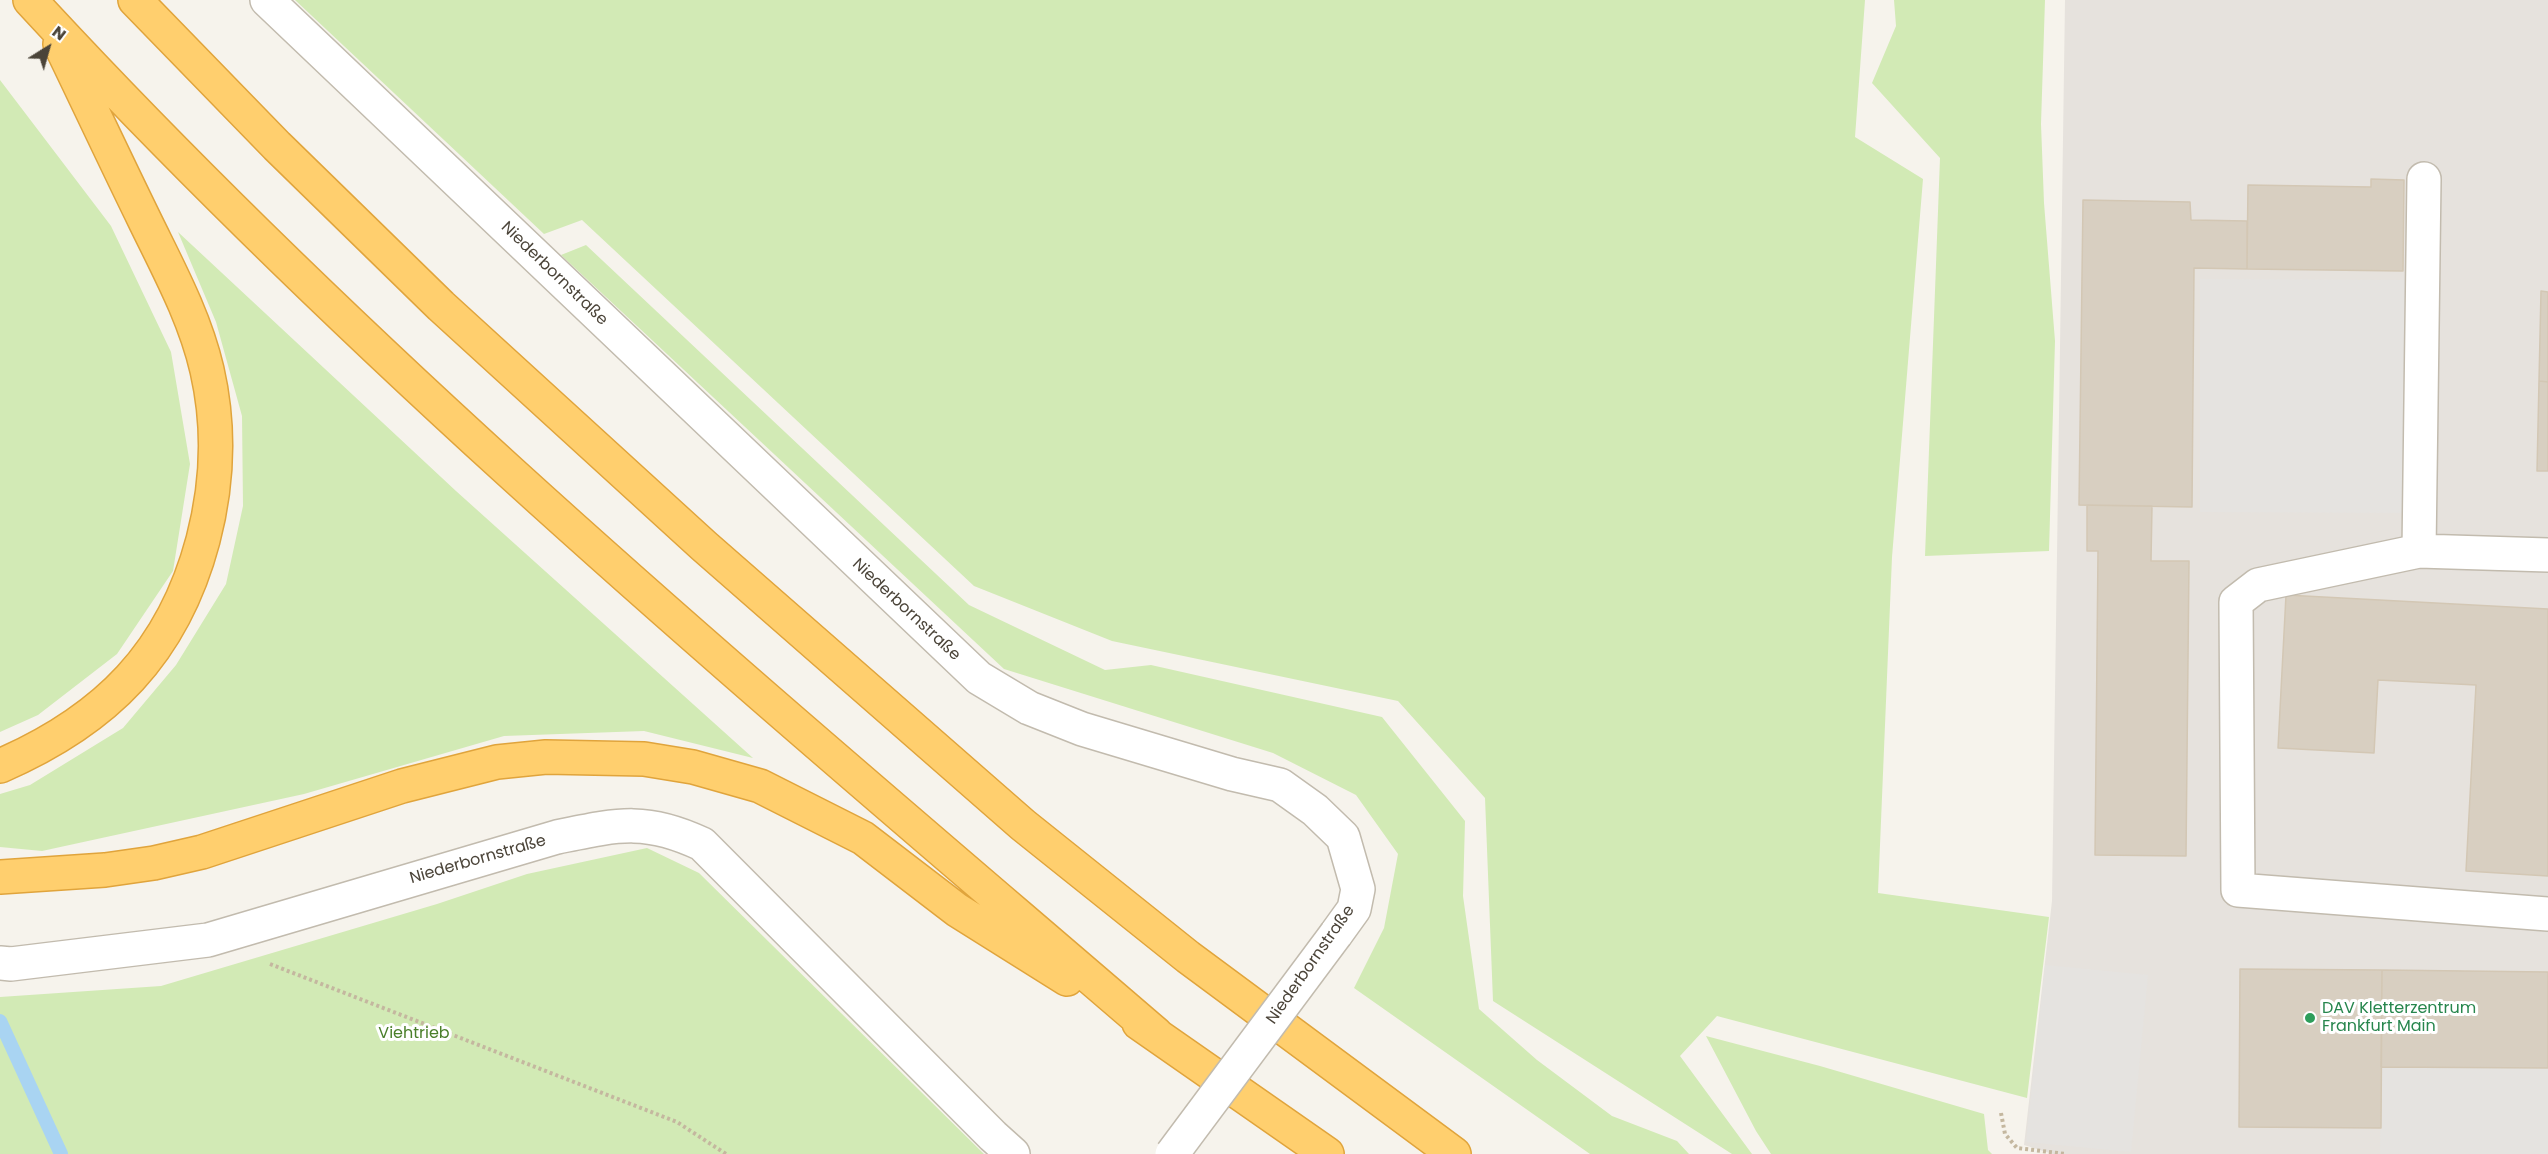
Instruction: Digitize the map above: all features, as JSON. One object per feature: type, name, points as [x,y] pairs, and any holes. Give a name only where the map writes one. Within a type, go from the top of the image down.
[{"type":"highway","points":[[135,0],[277,146],[441,306],[739,577],[1023,825],[1188,957],[1454,1154]]},
{"type":"highway","points":[[0,766],[30,753],[83,721],[124,686],[154,651],[178,611],[195,573],[212,507],[217,456],[214,411],[206,368],[192,324],[172,275],[39,9]]},
{"type":"highway","points":[[39,9],[172,148],[389,360],[644,593],[1156,1034]]},
{"type":"highway","points":[[0,877],[105,870],[154,863],[202,852],[402,786],[497,762],[546,758],[644,759],[693,767],[760,786],[863,838],[957,910],[1156,1034],[1328,1154]]},
{"type":"lane","name":"Niederbornstraße","points":[[267,0],[979,678],[1029,708],[1082,729],[1233,774],[1280,785],[1315,810],[1343,837],[1358,889],[1354,909],[1172,1154]]},
{"type":"lane","points":[[2419,551],[2424,179]]},
{"type":"lane","points":[[2548,555],[2419,551],[2258,585],[2236,602],[2238,891],[2548,914]]},
{"type":"lane","name":"Niederbornstraße","points":[[0,963],[11,964],[208,940],[557,837],[642,824],[678,833],[702,844],[993,1137],[1013,1154]]},
{"type":"path","points":[[264,961],[677,1122],[726,1154]]},
{"type":"path","points":[[2001,1113],[2005,1134],[2017,1148],[2066,1154]]},
{"type":"shaded area","points":[[2065,0],[2548,0],[2548,1154],[2053,1154],[2024,1145],[2052,901]]},
{"type":"shaded area","points":[[2200,279],[2422,280],[2420,513],[2200,512]]},
{"type":"shaded area","points":[[2045,965],[2148,975],[2131,1152],[2026,1142]]},
{"type":"shaded area","points":[[2381,1067],[2548,1068],[2548,1154],[2380,1154]]},
{"type":"green space","points":[[295,0],[1865,0],[1855,137],[1923,179],[1892,557],[1878,893],[2049,917],[2027,1098],[1717,1016],[1680,1056],[1752,1154],[1732,1154],[1493,1001],[1485,798],[1398,701],[1112,641],[974,586],[582,220],[544,234]]},
{"type":"green space","points":[[1894,0],[2045,0],[2041,124],[2044,203],[2055,341],[2049,551],[1925,556],[1940,158],[1872,83],[1896,26]]},
{"type":"green space","points":[[0,80],[111,226],[171,352],[190,464],[173,571],[117,654],[38,715],[0,732]]},
{"type":"green space","points":[[178,232],[456,491],[753,758],[644,731],[504,736],[304,794],[42,851],[0,847],[0,794],[30,785],[123,728],[176,665],[226,584],[243,506],[242,416],[216,322]]},
{"type":"green space","points":[[586,245],[969,605],[1105,670],[1151,665],[1382,717],[1465,821],[1463,896],[1479,1009],[1537,1060],[1612,1116],[1677,1141],[1689,1154],[1590,1154],[1354,988],[1384,928],[1398,854],[1356,795],[1273,753],[1004,669],[561,255]]},
{"type":"green space","name":"Viehtrieb","points":[[647,848],[699,873],[984,1154],[0,1154],[0,997],[161,986],[437,904],[527,874]]},
{"type":"green space","points":[[1706,1036],[1820,1066],[1984,1114],[1988,1150],[1992,1154],[1771,1154],[1756,1131]]},
{"type":"building","points":[[2371,179],[2404,180],[2403,271],[2247,269],[2248,185],[2371,187]]},
{"type":"building","points":[[2083,200],[2190,202],[2191,220],[2247,221],[2247,269],[2194,268],[2192,507],[2079,505]]},
{"type":"building","points":[[2541,291],[2548,292],[2548,382],[2539,381]]},
{"type":"building","points":[[2539,381],[2548,382],[2548,471],[2537,471]]},
{"type":"building","points":[[2087,505],[2152,506],[2151,561],[2189,561],[2186,856],[2095,855],[2098,551],[2087,551]]},
{"type":"building","points":[[2286,595],[2548,609],[2548,876],[2466,871],[2476,685],[2378,680],[2374,753],[2278,748]]},
{"type":"building","name":"DAV Kletterzentrum Frankfurt Main","points":[[2240,969],[2382,970],[2381,1128],[2239,1127]]},
{"type":"building","points":[[2382,970],[2548,972],[2548,1068],[2381,1067]]},
{"type":"waterway","points":[[0,1021],[61,1154]]},
{"type":"place","name":"DAV Kletterzentrum Frankfurt Main","points":[[2310,1018]]}]
